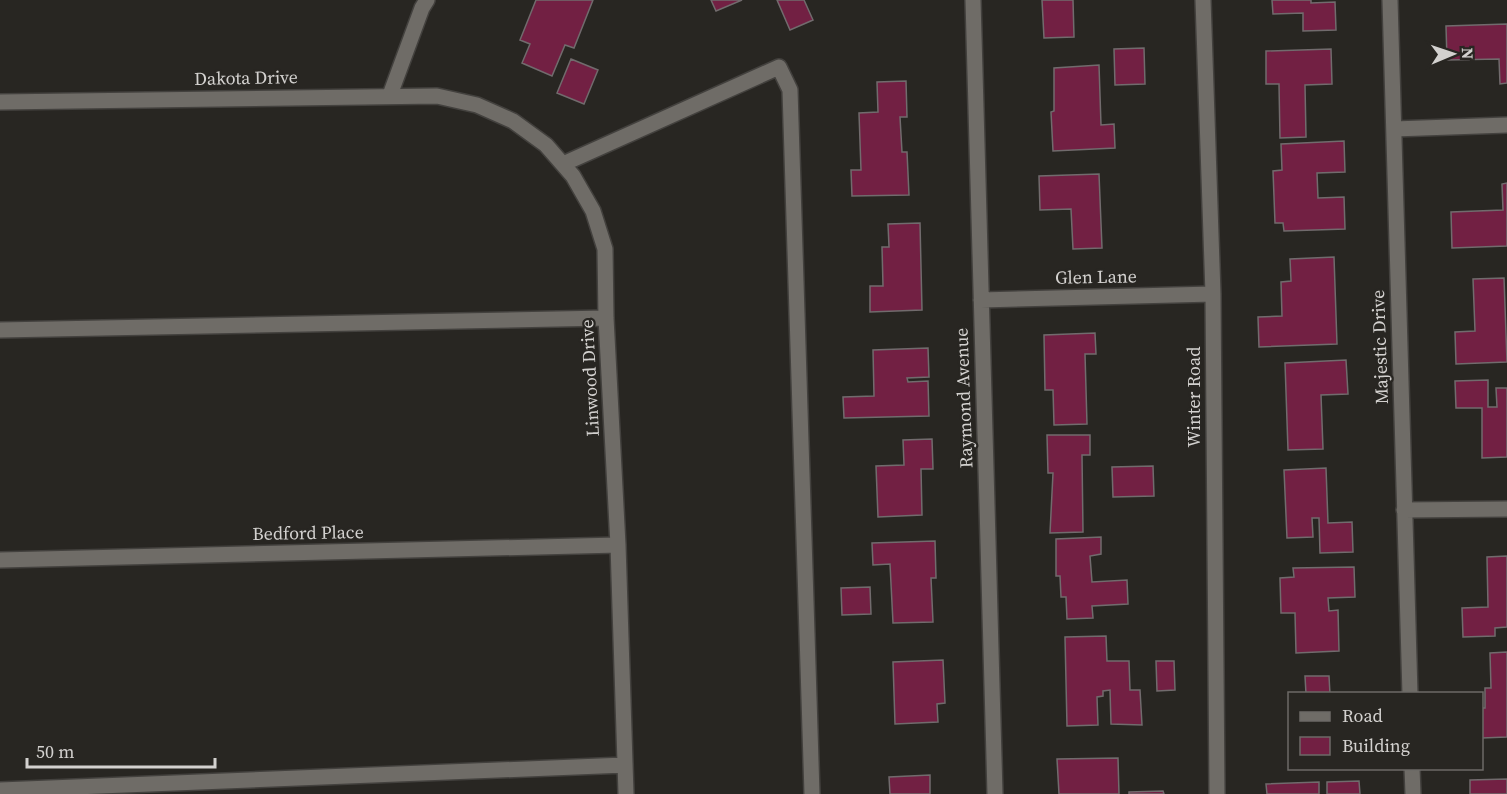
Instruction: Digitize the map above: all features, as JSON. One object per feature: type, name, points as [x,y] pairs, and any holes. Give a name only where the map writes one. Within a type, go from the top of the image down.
[{"type":"street","points":[[390,95],[427,0]]},
{"type":"street","name":"Raymond Avenue","points":[[973,0],[995,794]]},
{"type":"street","name":"Winter Road","points":[[1203,0],[1213,294],[1217,794]]},
{"type":"street","name":"Majestic Drive","points":[[1390,0],[1410,692]]},
{"type":"street","points":[[563,164],[779,67],[790,90],[812,794]]},
{"type":"street","name":"Dakota Drive","points":[[0,102],[390,95]]},
{"type":"street","name":"Linwood Drive","points":[[390,95],[437,96],[477,105],[513,121],[546,145],[573,176],[592,211],[605,249],[626,794]]},
{"type":"street","points":[[1394,129],[1507,125]]},
{"type":"street","name":"Glen Lane","points":[[981,300],[1213,294]]},
{"type":"street","points":[[0,330],[606,318]]},
{"type":"street","points":[[1404,510],[1507,509]]},
{"type":"street","name":"Bedford Place","points":[[0,560],[618,546]]},
{"type":"street","points":[[0,790],[625,765]]},
{"type":"street","points":[[1412,770],[1413,794]]},
{"type":"building","points":[[536,0],[593,0],[574,48],[565,45],[552,76],[522,63],[530,44],[520,40]]},
{"type":"building","points":[[711,0],[742,0],[716,11]]},
{"type":"building","points":[[777,0],[804,0],[813,20],[790,30]]},
{"type":"building","points":[[1042,0],[1073,0],[1074,37],[1044,38]]},
{"type":"building","points":[[1272,0],[1335,2],[1336,30],[1303,31],[1303,13],[1273,14]]},
{"type":"building","points":[[1507,24],[1507,83],[1500,84],[1499,59],[1447,60],[1446,26]]},
{"type":"building","points":[[1144,48],[1145,84],[1115,85],[1114,49]]},
{"type":"building","points":[[1331,49],[1332,84],[1305,85],[1306,137],[1280,138],[1279,84],[1266,84],[1266,51]]},
{"type":"building","points":[[571,59],[598,70],[584,104],[557,93]]},
{"type":"building","points":[[1099,65],[1101,125],[1114,124],[1115,148],[1053,151],[1051,112],[1054,111],[1054,68]]},
{"type":"building","points":[[906,81],[907,117],[900,117],[902,152],[907,152],[909,195],[852,196],[851,170],[861,170],[859,113],[878,112],[877,82]]},
{"type":"building","points":[[1344,141],[1345,172],[1317,173],[1318,198],[1344,197],[1345,229],[1284,231],[1283,223],[1275,223],[1273,171],[1282,170],[1281,144]]},
{"type":"building","points":[[1099,174],[1102,248],[1073,249],[1071,209],[1040,210],[1039,176]]},
{"type":"building","points":[[1507,183],[1507,246],[1452,248],[1451,212],[1503,210],[1502,184]]},
{"type":"building","points":[[920,223],[922,310],[870,312],[870,286],[883,286],[882,247],[889,247],[888,224]]},
{"type":"building","points":[[1334,257],[1337,344],[1259,347],[1258,317],[1282,316],[1281,282],[1291,281],[1290,259]]},
{"type":"building","points":[[1504,278],[1507,362],[1456,364],[1455,332],[1475,331],[1473,279]]},
{"type":"building","points":[[1095,333],[1096,354],[1085,354],[1087,424],[1054,425],[1053,390],[1045,390],[1044,335]]},
{"type":"building","points":[[928,348],[929,377],[907,378],[908,382],[928,381],[929,416],[844,418],[843,397],[874,396],[873,350]]},
{"type":"building","points":[[1346,360],[1348,394],[1321,395],[1323,449],[1288,450],[1285,363]]},
{"type":"building","points":[[1488,380],[1488,407],[1497,407],[1496,388],[1507,388],[1507,457],[1482,458],[1482,408],[1456,408],[1455,381]]},
{"type":"building","points":[[1047,435],[1090,435],[1090,455],[1082,455],[1083,532],[1050,533],[1053,473],[1048,473]]},
{"type":"building","points":[[932,439],[933,469],[921,469],[922,515],[878,517],[876,466],[904,465],[903,440]]},
{"type":"building","points":[[1153,466],[1154,496],[1113,497],[1112,467]]},
{"type":"building","points":[[1326,468],[1328,523],[1352,522],[1353,552],[1320,553],[1319,518],[1312,518],[1313,537],[1287,538],[1284,470]]},
{"type":"building","points":[[1101,537],[1101,554],[1090,556],[1092,582],[1127,580],[1128,604],[1092,606],[1093,618],[1067,619],[1066,597],[1061,597],[1060,576],[1056,576],[1056,539]]},
{"type":"building","points":[[935,541],[936,578],[931,578],[933,622],[893,623],[890,564],[873,565],[872,543]]},
{"type":"building","points":[[1507,556],[1507,627],[1495,628],[1495,636],[1463,637],[1462,608],[1488,607],[1487,557]]},
{"type":"building","points":[[1354,567],[1355,597],[1328,598],[1329,611],[1338,610],[1339,651],[1296,653],[1295,613],[1281,613],[1280,578],[1294,577],[1293,568]]},
{"type":"building","points":[[870,587],[871,614],[842,615],[841,588]]},
{"type":"building","points":[[1106,636],[1107,661],[1129,661],[1130,690],[1140,690],[1142,725],[1111,724],[1110,690],[1103,691],[1103,696],[1097,697],[1098,725],[1067,726],[1065,637]]},
{"type":"building","points":[[1507,652],[1507,737],[1483,738],[1485,688],[1491,688],[1490,653]]},
{"type":"building","points":[[943,660],[945,703],[937,704],[938,722],[895,724],[893,662]]},
{"type":"building","points":[[1156,661],[1174,661],[1175,690],[1157,691]]},
{"type":"building","points":[[1305,676],[1329,676],[1330,692],[1306,692]]},
{"type":"building","points":[[1118,758],[1119,794],[1059,794],[1057,759]]},
{"type":"building","points":[[930,775],[930,794],[890,794],[889,777]]},
{"type":"building","points":[[1507,779],[1507,794],[1470,794],[1470,780]]},
{"type":"building","points":[[1359,781],[1360,794],[1327,794],[1327,782]]},
{"type":"building","points":[[1319,782],[1319,794],[1267,794],[1266,784]]},
{"type":"building","points":[[1163,791],[1164,794],[1129,794],[1129,792]]}]
